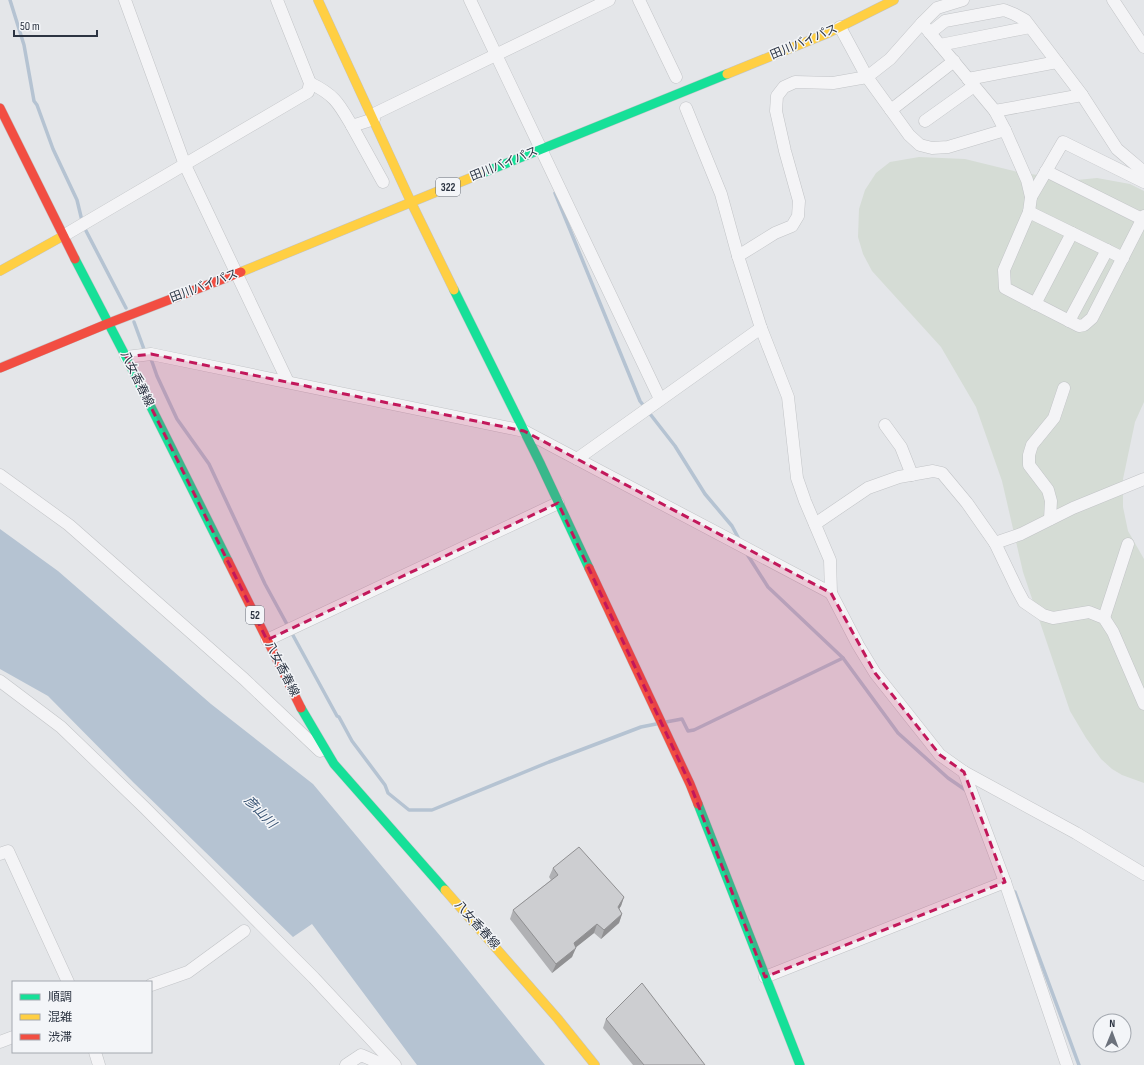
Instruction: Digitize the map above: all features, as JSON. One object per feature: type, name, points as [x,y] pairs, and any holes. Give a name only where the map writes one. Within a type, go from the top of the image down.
[{"type":"main road","points":[[318,0],[411,202],[524,431],[690,784],[800,1065]]},
{"type":"main road","name":"田川バイパス","points":[[0,368],[542,149],[840,26],[894,0]]},
{"type":"main road","name":"八女香春線","points":[[0,108],[301,708],[334,764],[498,949],[595,1065]]},
{"type":"main road","points":[[0,271],[63,236]]},
{"type":"street","points":[[125,0],[185,165],[235,274],[288,382]]},
{"type":"street","points":[[63,236],[308,92],[310,83],[277,0]]},
{"type":"street","points":[[470,0],[660,399]]},
{"type":"street","points":[[352,126],[609,0]]},
{"type":"street","points":[[639,0],[676,77]]},
{"type":"street","points":[[738,256],[775,233],[792,226],[798,216],[799,201],[788,165],[776,111],[777,96],[784,87],[795,82],[832,83],[867,77],[890,58],[937,8],[963,0]]},
{"type":"street","points":[[1113,0],[1144,47]]},
{"type":"street","points":[[930,32],[945,21],[1004,10],[1025,20],[1082,95],[1117,149],[1144,172]]},
{"type":"street","points":[[922,23],[995,111],[1027,180],[1031,197],[1029,212],[1004,270],[1005,288],[1079,326],[1092,318],[1143,217],[1046,171]]},
{"type":"street","points":[[840,26],[867,77],[909,135],[920,144],[932,148],[948,147],[1004,130]]},
{"type":"street","points":[[940,45],[1030,27]]},
{"type":"street","points":[[891,110],[954,61]]},
{"type":"street","points":[[925,121],[971,83],[1057,62]]},
{"type":"street","points":[[310,83],[322,89],[334,98],[352,126],[383,182]]},
{"type":"street","points":[[995,111],[1082,95]]},
{"type":"street","points":[[686,108],[722,194],[738,256],[761,328],[788,398],[797,478],[814,524],[830,560],[831,593],[875,673],[940,755],[964,772],[1076,833],[1144,874]]},
{"type":"street","points":[[1031,197],[1063,142],[1144,182]]},
{"type":"street","points":[[1029,212],[1123,258]]},
{"type":"street","points":[[1035,304],[1072,233]]},
{"type":"street","points":[[1069,321],[1106,250]]},
{"type":"street","points":[[576,459],[761,328]]},
{"type":"street","points":[[126,357],[151,354],[524,431],[831,593]]},
{"type":"street","points":[[1050,520],[1051,501],[1048,490],[1029,465],[1029,455],[1032,445],[1054,418],[1064,388]]},
{"type":"street","points":[[884,425],[901,447],[912,475]]},
{"type":"street","points":[[814,524],[868,488],[899,477],[933,471],[942,473],[967,503],[995,543],[1024,602],[1043,615],[1053,618],[1089,612],[1104,618],[1113,632],[1144,704]]},
{"type":"street","points":[[0,475],[69,525],[244,679],[334,764]]},
{"type":"street","points":[[995,543],[1021,534],[1073,508],[1144,479]]},
{"type":"street","points":[[267,640],[558,503]]},
{"type":"street","points":[[1104,618],[1128,544]]},
{"type":"street","points":[[0,681],[61,727],[145,808],[314,978],[395,1065]]},
{"type":"street","points":[[964,772],[1005,882],[1067,1065]]},
{"type":"street","points":[[0,854],[8,851],[68,981]]},
{"type":"street","points":[[765,977],[1005,882]]},
{"type":"street","points":[[152,985],[188,972],[244,931]]},
{"type":"street","points":[[0,1042],[12,1036]]},
{"type":"street","points":[[95,1053],[99,1065]]},
{"type":"street","points":[[346,1065],[361,1055],[384,1065]]},
{"type":"highlighted area","points":[[151,354],[524,431],[831,593],[875,673],[940,755],[964,772],[1005,882],[765,977],[690,784],[558,503],[267,640],[126,357]]},
{"type":"shaded area","points":[[919,157],[965,159],[1022,173],[1077,180],[1097,178],[1130,184],[1144,191],[1144,402],[1135,422],[1123,479],[1123,507],[1128,531],[1144,559],[1144,783],[1122,775],[1112,769],[1101,759],[1086,738],[1070,711],[1023,572],[1002,481],[976,407],[941,347],[872,271],[863,254],[858,237],[859,209],[865,190],[876,173],[890,162]]},
{"type":"water","name":"彦山川","points":[[0,529],[58,571],[211,704],[313,784],[452,950],[545,1065],[417,1065],[312,924],[293,937],[134,783],[48,696],[0,669]]},
{"type":"building","points":[[579,847],[624,897],[618,907],[622,914],[604,930],[597,924],[574,943],[576,948],[556,964],[513,910],[558,875],[553,868]]},
{"type":"building","points":[[642,983],[705,1065],[644,1065],[606,1019]]},
{"type":"waterway","points":[[10,0],[24,45],[34,101],[37,105],[53,149],[77,200],[83,225],[126,308]]},
{"type":"waterway","points":[[555,193],[640,401],[675,446],[705,494],[732,526],[740,541]]},
{"type":"waterway","points":[[134,322],[145,352]]},
{"type":"waterway","points":[[150,356],[157,376],[177,419],[209,464],[265,584],[337,716],[339,717],[352,741],[385,785],[388,793],[409,810],[432,810],[549,762],[641,727],[656,724]]},
{"type":"waterway","points":[[747,554],[768,587],[843,658],[898,733],[948,778],[967,791]]},
{"type":"waterway","points":[[666,722],[682,719],[688,731],[694,730],[843,658]]},
{"type":"waterway","points":[[1015,892],[1079,1065]]},
{"type":"traffic: fast","points":[[480,174],[727,74]]},
{"type":"traffic: fast","points":[[75,259],[126,357],[228,561]]},
{"type":"traffic: fast","points":[[454,290],[540,463],[589,568]]},
{"type":"traffic: fast","points":[[301,708],[334,764],[445,890]]},
{"type":"traffic: fast","points":[[698,804],[800,1065]]},
{"type":"traffic: slow","points":[[318,0],[411,202],[454,290]]},
{"type":"traffic: slow","points":[[727,74],[828,33],[894,0]]},
{"type":"traffic: slow","points":[[241,272],[480,174]]},
{"type":"traffic: slow","points":[[0,271],[63,236]]},
{"type":"traffic: slow","points":[[445,890],[558,1019],[595,1065]]},
{"type":"traffic: jam","points":[[0,108],[75,259]]},
{"type":"traffic: jam","points":[[0,368],[109,323],[241,272]]},
{"type":"traffic: jam","points":[[228,561],[301,708]]},
{"type":"traffic: jam","points":[[589,568],[698,804]]}]
